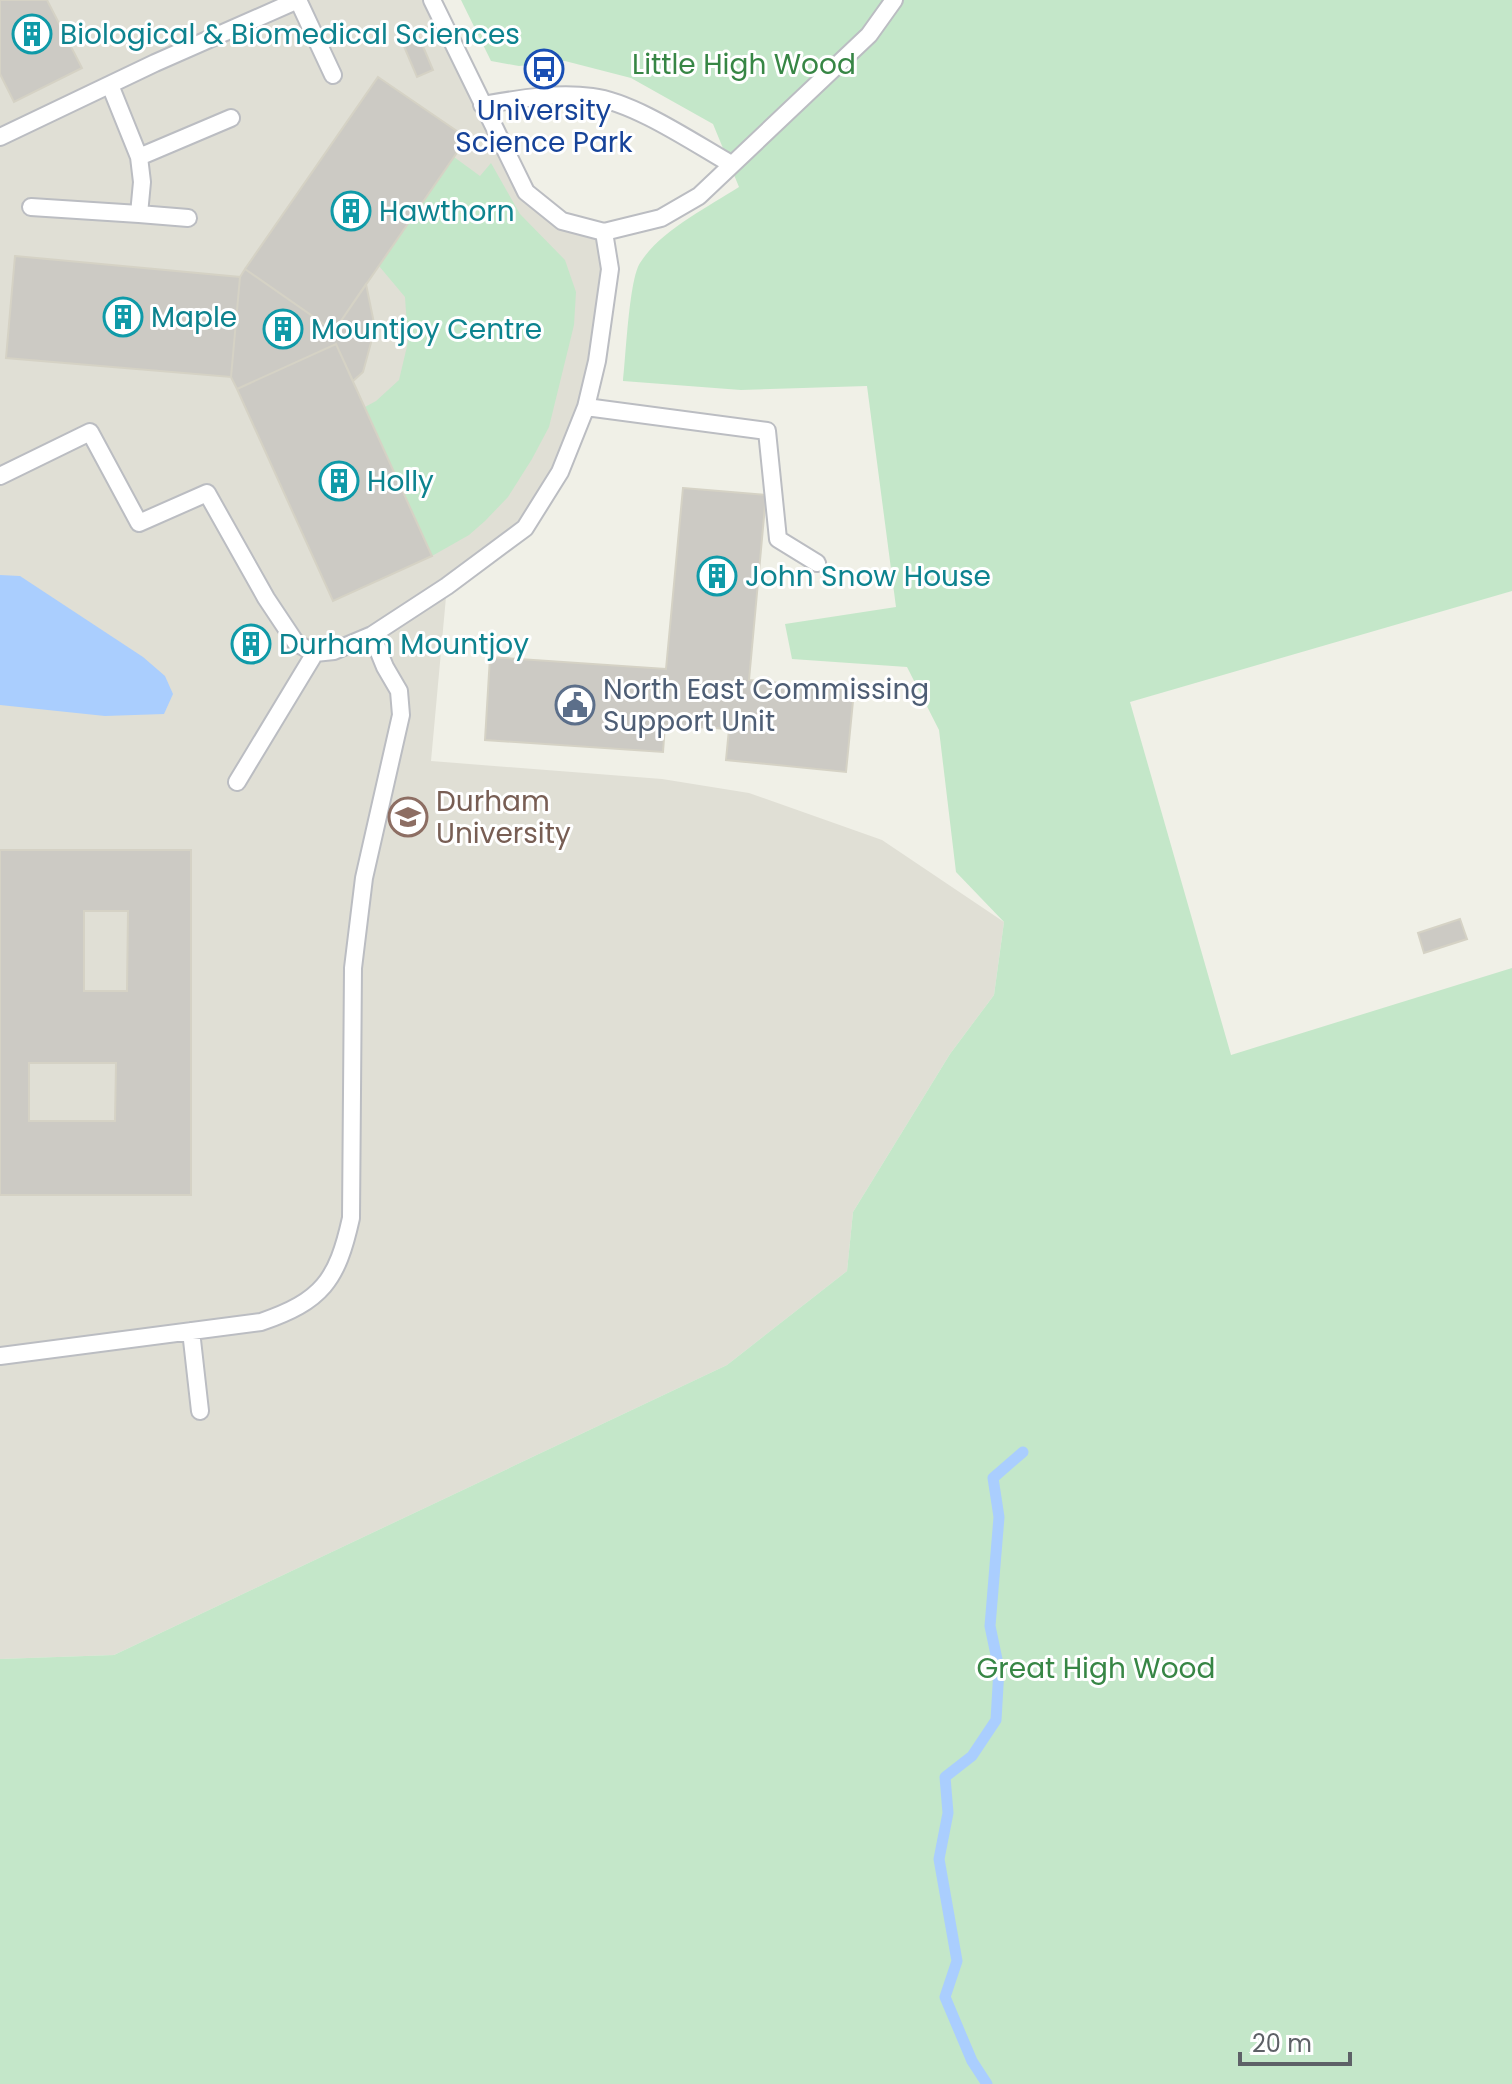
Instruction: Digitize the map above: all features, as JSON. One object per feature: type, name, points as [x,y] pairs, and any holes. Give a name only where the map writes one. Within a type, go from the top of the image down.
[{"type":"lane","points":[[0,137],[298,0],[333,75]]},
{"type":"lane","points":[[432,0],[526,192],[562,221],[604,232],[661,218],[699,196],[869,35],[894,0]]},
{"type":"lane","points":[[110,85],[139,157],[142,182],[139,214]]},
{"type":"lane","points":[[482,105],[533,97],[594,97],[644,114],[731,164]]},
{"type":"lane","points":[[139,157],[231,118]]},
{"type":"lane","points":[[31,207],[188,218]]},
{"type":"lane","points":[[0,476],[90,432],[139,523],[207,493],[283,626],[296,643],[315,653],[334,651],[372,635],[458,579],[525,528],[560,472],[586,407],[597,361],[610,269],[604,232]]},
{"type":"lane","points":[[586,407],[767,431],[778,539],[817,563]]},
{"type":"lane","points":[[0,1356],[261,1322],[295,1310],[329,1283],[344,1252],[351,1218],[353,968],[364,878],[401,715],[399,691],[372,635]]},
{"type":"lane","points":[[237,782],[315,653]]},
{"type":"lane","points":[[191,1331],[200,1411]]},
{"type":"shaded area","name":"Durham University","points":[[0,0],[432,0],[526,192],[562,221],[604,232],[610,269],[586,407],[525,528],[447,586],[431,761],[662,779],[749,793],[882,840],[1004,922],[994,995],[950,1054],[853,1212],[847,1271],[727,1365],[114,1655],[0,1659]]},
{"type":"green space","name":"Great High Wood","points":[[461,0],[1512,0],[1512,591],[1130,702],[1231,1055],[1512,968],[1512,2084],[0,2084],[0,1659],[114,1655],[727,1365],[847,1271],[853,1212],[950,1054],[994,995],[1004,922],[956,872],[939,730],[907,667],[792,659],[785,624],[896,607],[867,386],[741,390],[623,381],[631,301],[640,263],[672,230],[739,187],[713,124],[631,78],[565,61],[519,66],[491,61]]},
{"type":"green space","points":[[454,157],[480,176],[491,163],[520,214],[565,260],[576,292],[574,325],[549,427],[532,459],[508,497],[485,521],[469,535],[432,556],[365,407],[399,380],[408,342],[405,297],[379,266]]},
{"type":"water","points":[[0,575],[20,576],[143,657],[165,676],[173,694],[164,714],[105,716],[0,705]]},
{"type":"building","name":"Biological & Biomedical Sciences","points":[[0,0],[47,0],[82,68],[14,102],[0,74]]},
{"type":"building","points":[[419,37],[433,70],[417,77],[403,44]]},
{"type":"building","name":"Hawthorn","points":[[378,77],[467,138],[334,331],[245,269]]},
{"type":"building","name":"Maple","points":[[15,256],[240,277],[231,377],[6,358]]},
{"type":"building","name":"Mountjoy Centre","points":[[245,269],[334,331],[366,284],[375,328],[363,372],[353,381],[336,344],[237,389],[231,377],[240,277]]},
{"type":"building","name":"Holly","points":[[336,344],[432,556],[333,601],[237,389]]},
{"type":"building","name":"John Snow House","points":[[683,488],[766,495],[749,680],[854,691],[846,772],[726,760],[729,729],[665,725],[663,752],[485,740],[490,657],[666,669]]},
{"type":"building","name":"Durham Mountjoy","points":[[256,626],[269,649],[246,662],[233,638]]},
{"type":"building","points":[[0,850],[191,850],[191,1195],[0,1195]],"holes":[[[84,911],[128,911],[127,991],[84,991]],[[29,1063],[116,1063],[115,1121],[29,1121]]]},
{"type":"building","points":[[1460,919],[1467,939],[1424,953],[1418,933]]},
{"type":"waterway","points":[[987,2084],[972,2061],[945,1997],[957,1961],[939,1859],[948,1813],[945,1777],[972,1756],[996,1720],[999,1669],[990,1626],[999,1517],[993,1478],[1023,1452]]},
{"type":"place","name":"Biological & Biomedical Sciences","points":[[32,34]]},
{"type":"place","name":"University Science Park","points":[[544,69]]},
{"type":"place","name":"Hawthorn","points":[[351,211]]},
{"type":"place","name":"Maple","points":[[123,317]]},
{"type":"place","name":"Mountjoy Centre","points":[[283,329]]},
{"type":"place","name":"Holly","points":[[339,481]]},
{"type":"place","name":"John Snow House","points":[[717,576]]},
{"type":"place","name":"Durham Mountjoy","points":[[251,644]]},
{"type":"place","name":"North East Commissing Support Unit","points":[[575,705]]},
{"type":"place","name":"Durham University","points":[[408,817]]},
{"type":"park label","name":"Little High Wood","points":[[744,64]]}]
